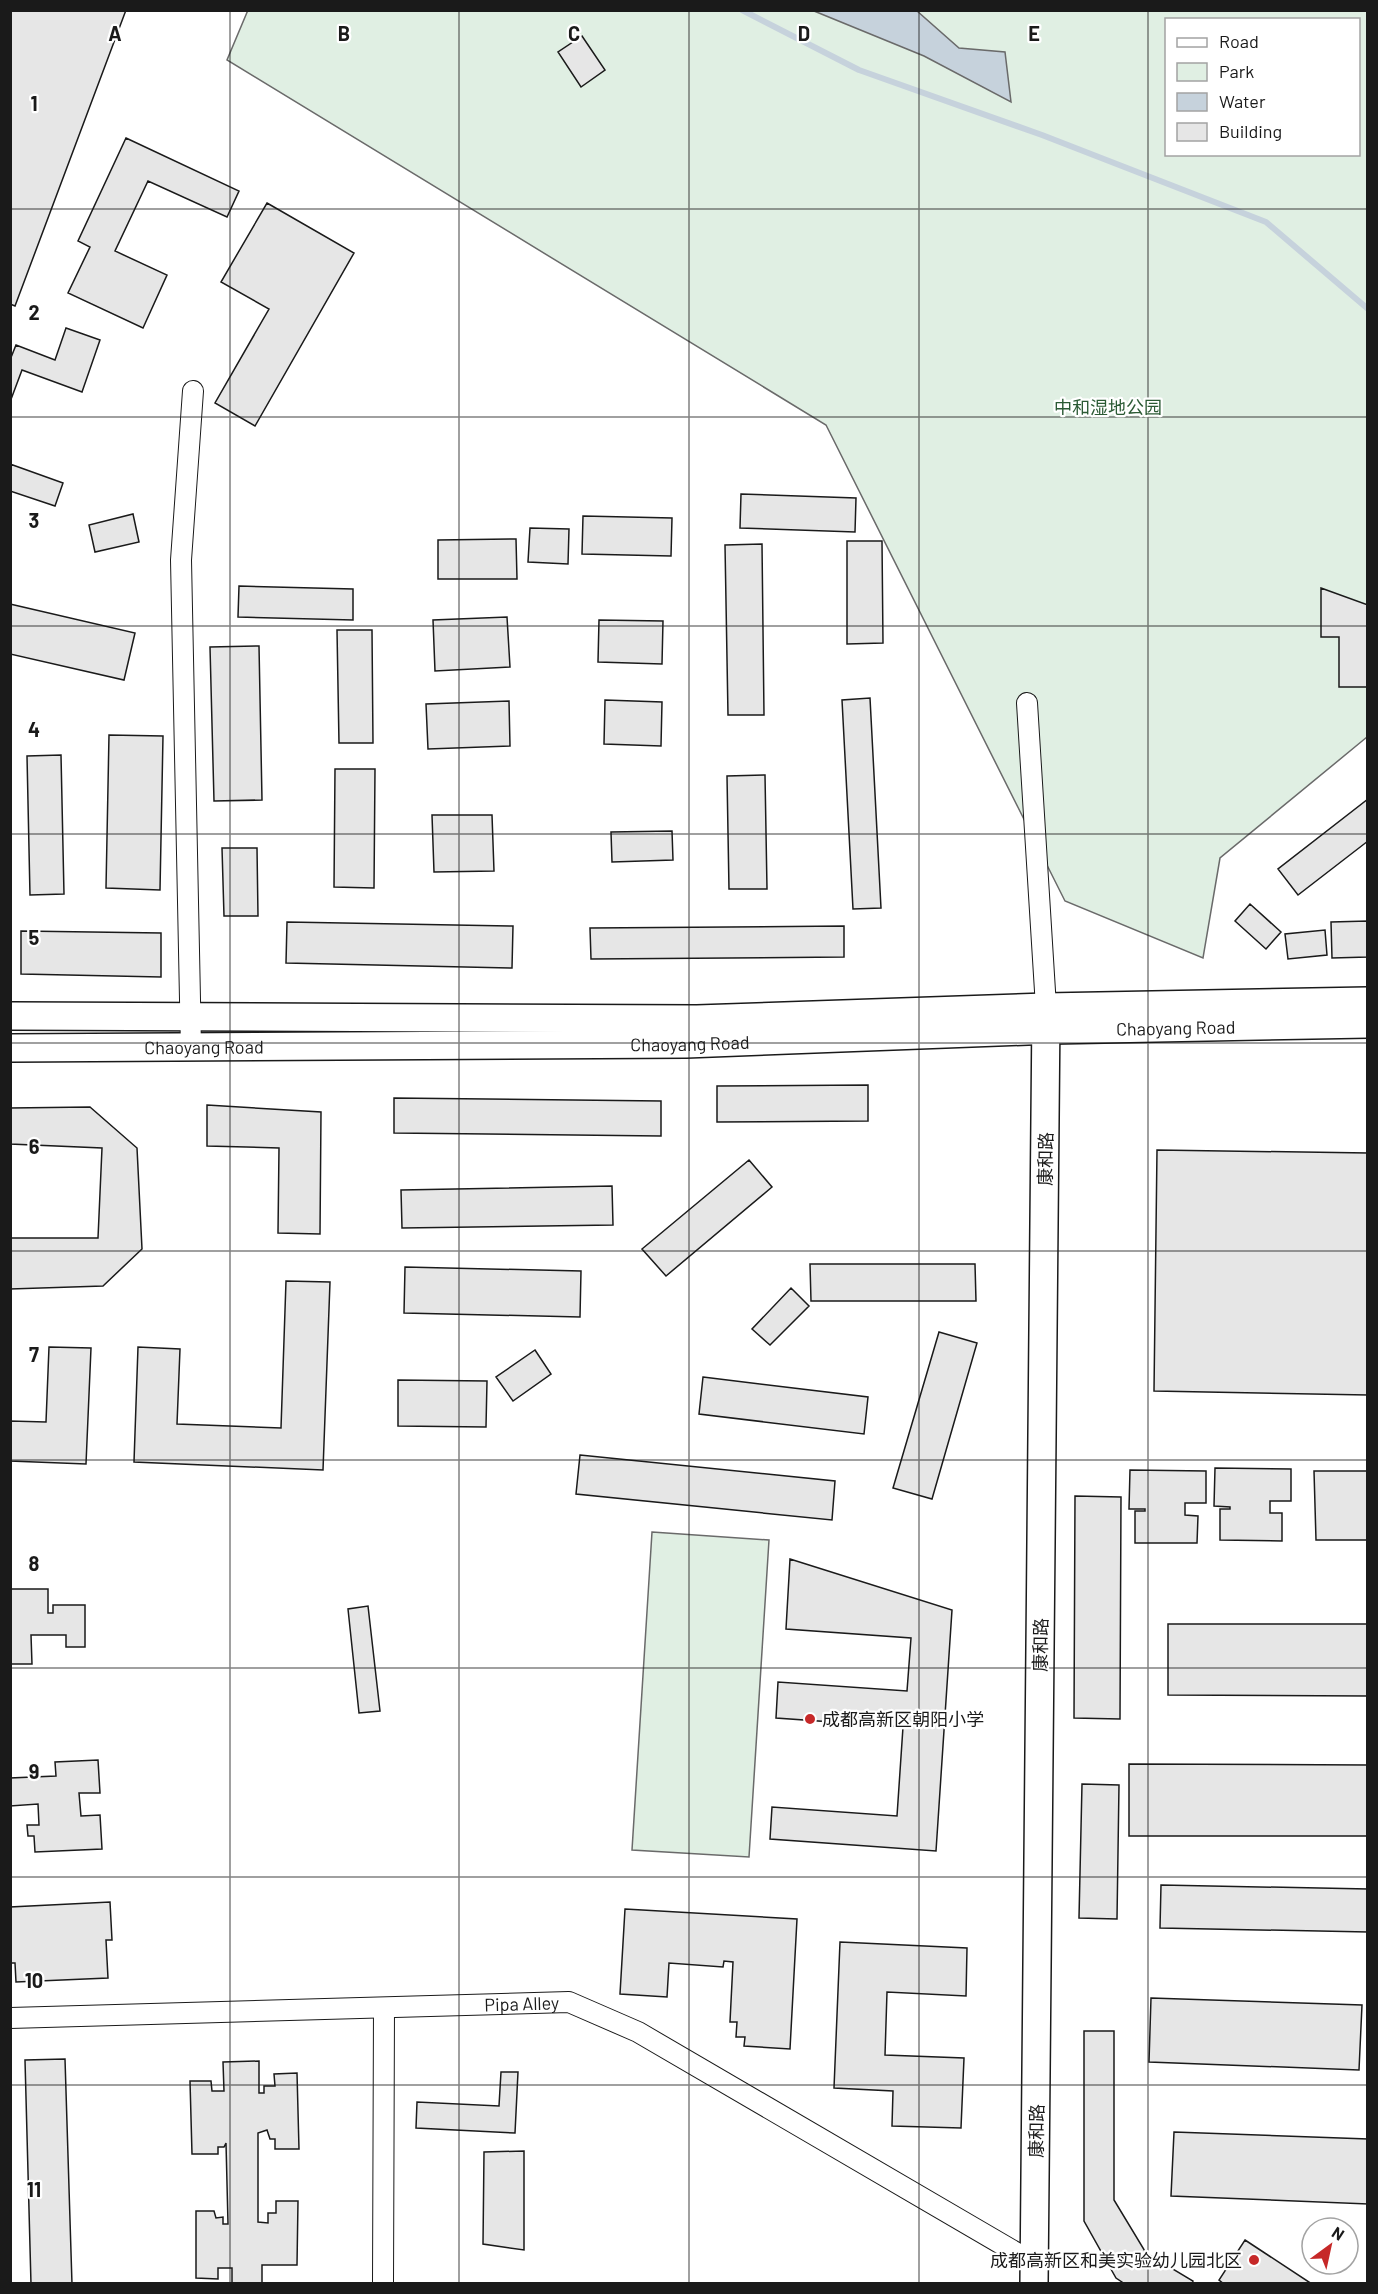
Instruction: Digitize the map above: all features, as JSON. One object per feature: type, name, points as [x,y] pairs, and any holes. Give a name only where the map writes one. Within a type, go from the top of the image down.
[{"type":"main road","name":"Chaoyang Road","points":[[10,1048],[686,1044],[1046,1019],[1368,1001]]},
{"type":"main road","name":"Chaoyang Road","points":[[10,1016],[1046,1019],[1368,1024]]},
{"type":"main road","name":"康和路","points":[[1034,2273],[1046,1019]]},
{"type":"street","points":[[191,1048],[181,560],[193,391]]},
{"type":"street","points":[[1027,703],[1046,1019]]},
{"type":"street","name":"Pipa Alley","points":[[10,2018],[569,2002],[638,2032],[1034,2273]]},
{"type":"street","points":[[383,2283],[384,2008]]},
{"type":"green space","name":"中和湿地公园","points":[[248,10],[1367,11],[1367,737],[1220,858],[1203,958],[1065,901],[826,425],[227,60]]},
{"type":"green space","points":[[652,1532],[769,1540],[749,1857],[632,1850]]},
{"type":"water","points":[[814,11],[917,11],[959,48],[1005,52],[1011,102],[924,56]]},
{"type":"building","points":[[10,10],[126,10],[15,306],[10,304]]},
{"type":"building","points":[[582,36],[605,70],[581,87],[558,52]]},
{"type":"building","points":[[126,138],[239,191],[227,217],[148,181],[115,251],[167,275],[143,328],[68,293],[90,247],[78,241]]},
{"type":"building","points":[[267,203],[354,253],[255,426],[215,403],[269,309],[221,282]]},
{"type":"building","points":[[66,328],[100,340],[82,392],[22,370],[10,402],[10,360],[16,345],[55,360]]},
{"type":"building","points":[[10,464],[63,483],[55,506],[10,491]]},
{"type":"building","points":[[741,494],[856,498],[855,532],[740,528]]},
{"type":"building","points":[[133,514],[139,542],[95,552],[89,525]]},
{"type":"building","points":[[583,516],[672,518],[671,556],[582,554]]},
{"type":"building","points":[[530,528],[569,529],[568,564],[528,562]]},
{"type":"building","points":[[516,539],[517,579],[438,579],[438,540]]},
{"type":"building","points":[[847,541],[882,541],[883,643],[847,644]]},
{"type":"building","points":[[762,544],[764,715],[728,715],[725,545]]},
{"type":"building","points":[[239,586],[353,589],[353,620],[238,617]]},
{"type":"building","points":[[1321,588],[1368,605],[1368,687],[1339,687],[1339,637],[1321,637]]},
{"type":"building","points":[[10,604],[135,633],[124,680],[10,654]]},
{"type":"building","points":[[507,617],[510,667],[435,671],[433,620]]},
{"type":"building","points":[[599,620],[663,621],[662,664],[598,662]]},
{"type":"building","points":[[337,630],[372,630],[373,743],[339,743]]},
{"type":"building","points":[[259,646],[262,800],[214,801],[210,647]]},
{"type":"building","points":[[870,698],[881,908],[853,909],[842,700]]},
{"type":"building","points":[[605,700],[662,702],[661,746],[604,744]]},
{"type":"building","points":[[509,701],[510,746],[428,749],[426,704]]},
{"type":"building","points":[[109,735],[163,736],[160,890],[106,888]]},
{"type":"building","points":[[61,755],[64,894],[30,895],[27,756]]},
{"type":"building","points":[[335,769],[375,769],[374,888],[334,887]]},
{"type":"building","points":[[765,775],[767,889],[729,889],[727,776]]},
{"type":"building","points":[[1368,799],[1368,841],[1298,895],[1278,869]]},
{"type":"building","points":[[432,815],[492,815],[494,871],[434,872]]},
{"type":"building","points":[[672,831],[673,860],[612,862],[611,832]]},
{"type":"building","points":[[222,848],[257,848],[258,916],[224,916]]},
{"type":"building","points":[[1250,904],[1281,932],[1266,949],[1235,921]]},
{"type":"building","points":[[1368,921],[1368,957],[1332,958],[1331,922]]},
{"type":"building","points":[[287,922],[513,926],[512,968],[286,963]]},
{"type":"building","points":[[844,926],[844,957],[591,959],[590,928]]},
{"type":"building","points":[[1325,930],[1327,955],[1288,959],[1285,934]]},
{"type":"building","points":[[21,931],[161,933],[161,977],[21,974]]},
{"type":"building","points":[[868,1085],[868,1121],[717,1122],[717,1086]]},
{"type":"building","points":[[394,1098],[661,1101],[661,1136],[394,1133]]},
{"type":"building","points":[[207,1105],[321,1112],[320,1234],[278,1233],[279,1148],[207,1146]]},
{"type":"building","points":[[90,1107],[137,1148],[142,1249],[103,1286],[10,1289],[10,1238],[98,1238],[102,1148],[10,1144],[10,1108]]},
{"type":"building","points":[[1157,1150],[1368,1153],[1368,1395],[1154,1391]]},
{"type":"building","points":[[749,1160],[772,1187],[666,1276],[642,1249]]},
{"type":"building","points":[[612,1186],[613,1225],[402,1228],[401,1190]]},
{"type":"building","points":[[810,1264],[975,1264],[976,1301],[811,1301]]},
{"type":"building","points":[[405,1267],[581,1271],[580,1317],[404,1313]]},
{"type":"building","points":[[286,1281],[330,1282],[323,1470],[134,1462],[138,1347],[180,1349],[177,1424],[281,1428]]},
{"type":"building","points":[[791,1288],[809,1306],[770,1345],[752,1329]]},
{"type":"building","points":[[939,1332],[977,1343],[932,1499],[893,1488]]},
{"type":"building","points":[[49,1347],[91,1348],[86,1464],[10,1461],[10,1421],[46,1422]]},
{"type":"building","points":[[535,1350],[551,1374],[513,1401],[496,1377]]},
{"type":"building","points":[[703,1377],[868,1397],[864,1434],[699,1414]]},
{"type":"building","points":[[398,1380],[487,1381],[486,1427],[398,1426]]},
{"type":"building","points":[[580,1455],[835,1481],[832,1520],[576,1494]]},
{"type":"building","points":[[1215,1468],[1291,1469],[1291,1501],[1270,1501],[1270,1513],[1282,1513],[1282,1541],[1220,1540],[1220,1509],[1230,1509],[1230,1507],[1214,1506]]},
{"type":"building","points":[[1130,1470],[1206,1471],[1206,1503],[1185,1503],[1185,1515],[1198,1516],[1197,1543],[1135,1543],[1135,1511],[1145,1511],[1145,1509],[1129,1509]]},
{"type":"building","points":[[1314,1471],[1368,1471],[1368,1540],[1316,1540]]},
{"type":"building","points":[[1075,1496],[1121,1497],[1120,1719],[1074,1718]]},
{"type":"building","points":[[790,1559],[952,1610],[936,1851],[770,1839],[772,1807],[897,1816],[903,1727],[776,1718],[778,1682],[907,1691],[911,1638],[786,1629]]},
{"type":"building","points":[[10,1589],[48,1589],[48,1613],[53,1613],[53,1605],[85,1605],[85,1647],[66,1647],[66,1635],[31,1635],[32,1664],[10,1664]]},
{"type":"building","points":[[368,1606],[380,1711],[359,1713],[348,1609]]},
{"type":"building","points":[[1168,1624],[1368,1624],[1368,1696],[1168,1695]]},
{"type":"building","points":[[98,1760],[100,1793],[79,1793],[81,1816],[100,1815],[102,1849],[35,1852],[34,1836],[28,1836],[27,1825],[39,1825],[38,1804],[10,1806],[10,1778],[56,1776],[55,1762]]},
{"type":"building","points":[[1129,1764],[1368,1765],[1368,1836],[1129,1836]]},
{"type":"building","points":[[1082,1784],[1119,1785],[1117,1919],[1079,1918]]},
{"type":"building","points":[[1161,1885],[1368,1889],[1368,1932],[1160,1928]]},
{"type":"building","points":[[110,1902],[112,1940],[106,1940],[108,1978],[16,1982],[15,1963],[10,1963],[10,1907]]},
{"type":"building","points":[[625,1909],[797,1919],[790,2049],[744,2046],[745,2037],[736,2037],[737,2022],[730,2022],[733,1962],[724,1961],[723,1967],[669,1963],[667,1997],[620,1994]]},
{"type":"building","points":[[840,1942],[967,1948],[966,1996],[887,1992],[885,2055],[964,2058],[961,2128],[892,2126],[893,2091],[834,2088]]},
{"type":"building","points":[[1151,1998],[1362,2005],[1359,2070],[1149,2062]]},
{"type":"building","points":[[1084,2031],[1114,2031],[1114,2200],[1146,2253],[1193,2281],[1192,2284],[1125,2284],[1116,2278],[1084,2221]]},
{"type":"building","points":[[65,2059],[72,2284],[31,2284],[25,2060]]},
{"type":"building","points":[[259,2061],[259,2093],[264,2093],[264,2086],[275,2086],[274,2074],[297,2073],[299,2149],[275,2149],[275,2139],[270,2139],[267,2130],[258,2133],[258,2222],[268,2223],[268,2213],[276,2213],[276,2201],[298,2201],[297,2265],[262,2265],[262,2284],[232,2284],[232,2268],[218,2268],[218,2279],[196,2278],[196,2211],[214,2211],[216,2218],[223,2217],[223,2224],[228,2224],[226,2143],[224,2147],[218,2147],[218,2154],[192,2154],[190,2081],[211,2081],[212,2091],[224,2091],[223,2062]]},
{"type":"building","points":[[501,2072],[518,2072],[515,2133],[416,2128],[417,2102],[499,2106]]},
{"type":"building","points":[[1174,2132],[1368,2139],[1368,2204],[1171,2196]]},
{"type":"building","points":[[524,2151],[524,2250],[483,2244],[484,2152]]},
{"type":"building","name":"成都高新区和美实验幼儿园北区","points":[[1245,2240],[1312,2284],[1224,2284],[1219,2280]]},
{"type":"waterway","points":[[742,10],[859,70],[1042,135],[1266,222],[1368,309]]},
{"type":"place","name":"成都高新区朝阳小学","points":[[810,1719]]},
{"type":"place","name":"成都高新区和美实验幼儿园北区","points":[[1254,2260]]}]
